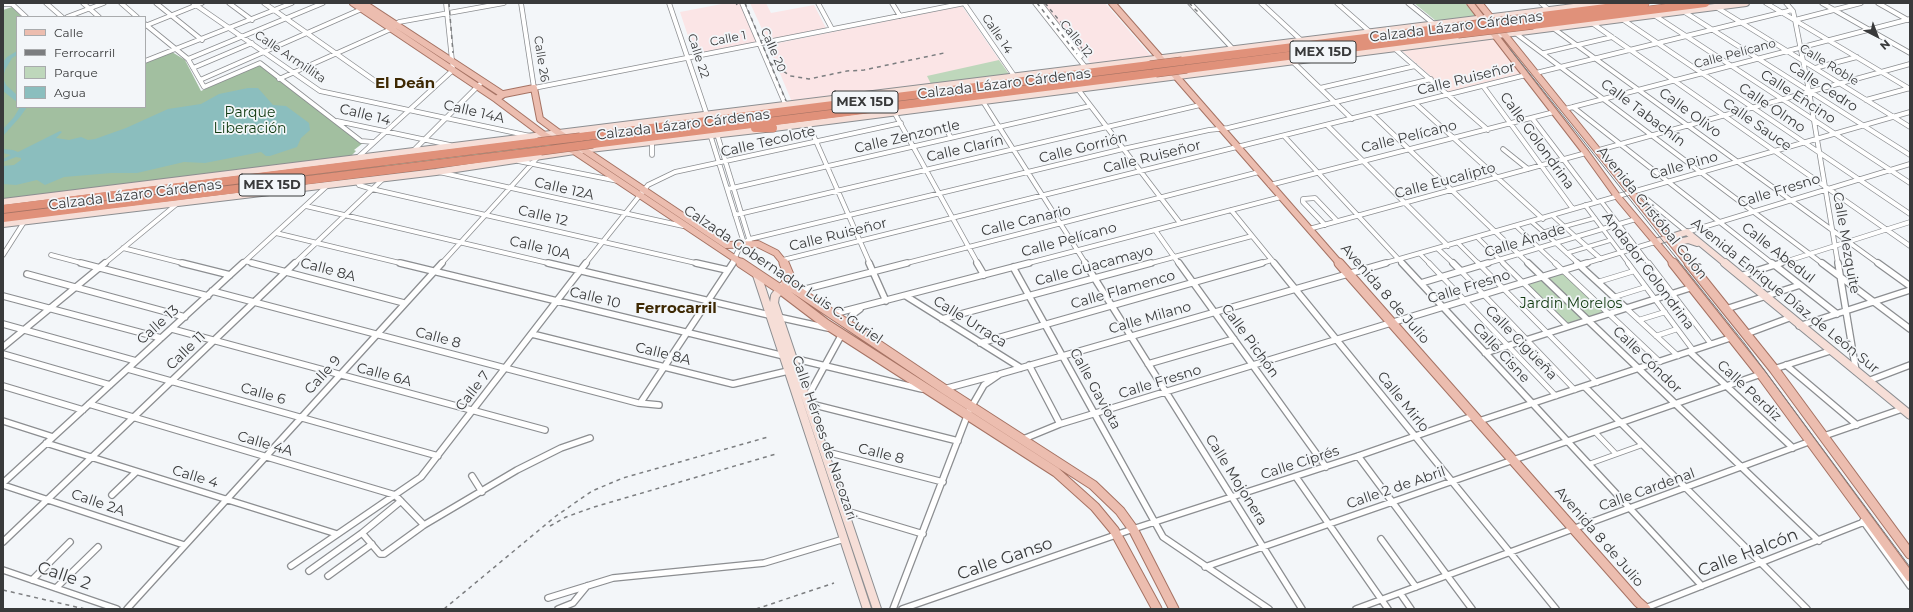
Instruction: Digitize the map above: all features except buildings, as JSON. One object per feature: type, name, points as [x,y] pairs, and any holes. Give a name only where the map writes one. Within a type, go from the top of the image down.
[{"type":"highway","points":[[1568,13],[1612,3]]},
{"type":"highway","name":"Calzada Lázaro Cárdenas","points":[[3,219],[383,174],[538,147],[580,137],[1645,3]]},
{"type":"highway","name":"Calzada Lázaro Cárdenas","points":[[3,209],[390,161],[538,147],[593,144],[1156,73],[1188,72],[1268,59],[1387,43],[1458,34],[1530,28],[1705,3]]},
{"type":"highway","points":[[1593,20],[1629,18],[1691,5]]},
{"type":"highway","points":[[1346,35],[1403,33]]},
{"type":"highway","points":[[1275,50],[1334,37]]},
{"type":"highway","points":[[1343,54],[1387,43]]},
{"type":"highway","points":[[1268,59],[1335,56]]},
{"type":"highway","points":[[951,85],[1038,80]]},
{"type":"highway","points":[[957,103],[1018,90]]},
{"type":"highway","points":[[715,120],[795,104]]},
{"type":"highway","points":[[689,131],[773,128]]},
{"type":"highway","points":[[372,157],[390,161]]},
{"type":"highway","points":[[329,184],[383,174]]},
{"type":"highway","points":[[3,219],[24,222]]},
{"type":"main road","name":"Calzada Gobernador Luis C. Curiel","points":[[353,3],[396,23],[452,61],[480,84],[499,97],[544,135],[574,151],[618,181],[641,192],[726,245],[741,245],[750,241],[771,250],[784,260],[788,270],[783,286]]},
{"type":"main road","name":"Avenida 8 de Julio","points":[[1112,3],[1220,129],[1642,607]]},
{"type":"main road","name":"Avenida Cristóbal Colón","points":[[1479,3],[1633,192],[1774,369],[1910,554]]},
{"type":"main road","name":"Calzada Lázaro Cárdenas","points":[[3,224],[357,181],[383,174],[436,172],[516,160],[538,147],[544,135],[707,116],[1606,3]]},
{"type":"main road","points":[[1629,18],[1746,3]]},
{"type":"main road","name":"Avenida Cristóbal Colón","points":[[1472,5],[1586,153],[1617,196],[1733,337],[1811,441],[1910,578]]},
{"type":"main road","points":[[1472,5],[1486,11]]},
{"type":"main road","name":"Calzada Gobernador Luis C. Curiel","points":[[368,9],[391,29],[453,70],[480,84]]},
{"type":"main road","points":[[1510,15],[1502,20],[1507,27],[1530,28]]},
{"type":"main road","points":[[1464,20],[1477,22],[1485,32],[1476,37]]},
{"type":"main road","name":"Calzada Lázaro Cárdenas","points":[[3,202],[458,147],[538,147],[574,151],[584,150],[710,134],[773,128],[1175,76],[1188,72],[1335,56],[1476,37],[1497,37],[1530,28],[1553,28],[1593,20]]},
{"type":"main road","points":[[1497,37],[1509,40]]},
{"type":"main road","points":[[1188,72],[1180,72],[1173,61],[1216,51]]},
{"type":"main road","name":"Calle 1","points":[[499,97],[534,88]]},
{"type":"main road","name":"Calle 26","points":[[534,88],[540,119]]},
{"type":"main road","name":"Calzada Gobernador Luis C. Curiel","points":[[540,119],[686,226],[757,275],[798,291],[944,389],[970,410],[1021,443],[1093,486],[1120,511],[1133,529],[1174,609]]},
{"type":"main road","name":"Calle Fresno","points":[[1655,242],[1672,241],[1687,232]]},
{"type":"main road","name":"Avenida Enrique Díaz de León Sur","points":[[1687,232],[1789,318],[1910,415]]},
{"type":"main road","points":[[1672,241],[1688,240],[1704,247]]},
{"type":"main road","name":"Calle Héroes de Nacozari","points":[[757,275],[867,609]]},
{"type":"main road","name":"Calzada Gobernador Luis C. Curiel","points":[[783,286],[838,332],[933,392],[970,410]]},
{"type":"main road","name":"Calle Héroes de Nacozari","points":[[783,286],[773,300],[806,402],[877,609]]},
{"type":"main road","name":"Calzada Gobernador Luis C. Curiel","points":[[1021,443],[1071,484],[1095,507],[1117,535],[1157,609]]},
{"type":"street","points":[[46,3],[61,16]]},
{"type":"street","points":[[83,3],[98,16]]},
{"type":"street","points":[[70,16],[104,3]]},
{"type":"street","points":[[120,3],[136,16]]},
{"type":"street","points":[[156,3],[202,40]]},
{"type":"street","points":[[202,3],[195,4],[146,25],[188,59],[200,80],[368,9],[374,3]]},
{"type":"street","points":[[229,3],[252,20]]},
{"type":"street","points":[[264,3],[306,34],[378,83]]},
{"type":"street","points":[[146,59],[176,50],[292,3]]},
{"type":"street","points":[[188,59],[324,3]]},
{"type":"street","points":[[356,159],[453,70],[446,3]]},
{"type":"street","points":[[279,79],[391,29],[396,23],[504,3]]},
{"type":"street","name":"Calle 26","points":[[520,3],[534,88]]},
{"type":"street","name":"Calle 22","points":[[670,3],[707,116]]},
{"type":"street","name":"Calle 20","points":[[742,3],[786,106]]},
{"type":"street","points":[[818,3],[832,29]]},
{"type":"street","points":[[892,3],[900,16]]},
{"type":"street","name":"Calle 1","points":[[534,88],[964,3]]},
{"type":"street","name":"Calle 14","points":[[964,3],[1015,77]]},
{"type":"street","name":"Calle 12","points":[[1035,3],[1089,68]]},
{"type":"street","name":"Calle 12","points":[[1040,3],[1089,68]]},
{"type":"street","points":[[1190,3],[1233,49]]},
{"type":"street","points":[[1262,3],[1302,41]]},
{"type":"street","points":[[1337,3],[1370,32]]},
{"type":"street","points":[[1408,3],[1434,24]]},
{"type":"street","points":[[1541,3],[1549,10]]},
{"type":"street","points":[[1766,3],[1910,89]]},
{"type":"street","name":"Calle Mezquite","points":[[1786,3],[1792,10],[1795,20],[1809,92],[1856,372]]},
{"type":"street","points":[[1822,3],[1910,53]]},
{"type":"street","points":[[1795,20],[1861,3]]},
{"type":"street","points":[[1878,3],[1909,20]]},
{"type":"street","points":[[3,4],[12,4],[25,16]]},
{"type":"street","name":"Calle Armillita","points":[[195,4],[320,91],[410,109]]},
{"type":"street","name":"Calle Roble","points":[[1716,7],[1910,127]]},
{"type":"street","name":"Calle Ruiseñor","points":[[1536,73],[1792,10]]},
{"type":"street","name":"Calle Cedro","points":[[1683,11],[1910,155]]},
{"type":"street","name":"Calle Encino","points":[[1654,15],[1910,183]]},
{"type":"street","name":"Calle Olmo","points":[[1629,18],[1656,43],[1910,214]]},
{"type":"street","name":"Calle Sauce","points":[[1593,20],[1612,37],[1910,246]]},
{"type":"street","name":"Calle Pelícano","points":[[1565,109],[1909,20]]},
{"type":"street","name":"Calle Olivo","points":[[1553,28],[1910,286]]},
{"type":"street","name":"Calle Tabachín","points":[[1514,32],[1910,329]]},
{"type":"street","points":[[1543,54],[1612,37]]},
{"type":"street","points":[[192,68],[252,43]]},
{"type":"street","points":[[1394,48],[1488,130]]},
{"type":"street","points":[[1815,68],[1857,57]]},
{"type":"street","points":[[1292,61],[1352,119]]},
{"type":"street","name":"Calle 14","points":[[200,80],[204,87],[206,87],[260,63],[334,120],[458,147]]},
{"type":"street","points":[[1598,150],[1910,64]]},
{"type":"street","points":[[1320,88],[1415,66]]},
{"type":"street","name":"Calle Ruiseñor","points":[[784,260],[1526,75]]},
{"type":"street","name":"Calle Gorrión","points":[[750,241],[939,194],[1431,79]]},
{"type":"street","points":[[412,152],[480,84]]},
{"type":"street","name":"Calle Golondrina","points":[[1483,86],[1573,209]]},
{"type":"street","points":[[1077,88],[1180,223]]},
{"type":"street","points":[[1866,100],[1910,89]]},
{"type":"street","name":"Calle Mojonera","points":[[982,100],[1078,250],[1302,609]]},
{"type":"street","points":[[1415,103],[1543,219]]},
{"type":"street","name":"Calle Clarín","points":[[735,215],[1200,105]]},
{"type":"street","name":"Calle Zenzontle","points":[[728,189],[1090,106]]},
{"type":"street","name":"Calle Abedul","points":[[1573,107],[1837,314]]},
{"type":"street","name":"Calle 14A","points":[[410,109],[447,117],[538,147]]},
{"type":"street","points":[[894,112],[984,275]]},
{"type":"street","name":"Calle Pelícano","points":[[1270,185],[1554,112]]},
{"type":"street","name":"Calle Pino","points":[[1349,274],[1910,112]]},
{"type":"street","name":"Calle Cóndor","points":[[1372,114],[1819,541]]},
{"type":"street","points":[[1532,118],[1564,160],[1619,224],[1711,344]]},
{"type":"street","points":[[334,120],[361,141],[373,142]]},
{"type":"street","points":[[808,123],[886,301]]},
{"type":"street","name":"Calle Tecolote","points":[[641,192],[654,181],[670,174],[901,123]]},
{"type":"street","points":[[1327,125],[1448,246]]},
{"type":"street","points":[[945,127],[951,138]]},
{"type":"street","points":[[641,402],[735,260],[743,240],[710,134]]},
{"type":"street","points":[[717,134],[735,188],[750,241]]},
{"type":"street","name":"Calle Cisne","points":[[1284,136],[1702,586]]},
{"type":"street","points":[[652,141],[652,155]]},
{"type":"street","name":"Calle 9","points":[[126,609],[404,302],[509,187],[533,163],[538,147]]},
{"type":"street","points":[[1503,149],[1528,169]]},
{"type":"street","name":"Calle Eucalipto","points":[[1309,229],[1586,153]]},
{"type":"street","points":[[516,160],[618,181]]},
{"type":"street","name":"Calle Fresno","points":[[1687,232],[1826,188],[1891,171],[1910,164]]},
{"type":"street","name":"Calle 12A","points":[[436,172],[686,226]]},
{"type":"street","name":"Calle Canario","points":[[798,291],[1259,172]]},
{"type":"street","name":"Calle 11","points":[[3,542],[372,189],[383,174]]},
{"type":"street","name":"Calle 12","points":[[357,181],[359,185],[372,189],[727,270]]},
{"type":"street","name":"Calle 13","points":[[3,484],[329,184]]},
{"type":"street","name":"Calle 7","points":[[291,566],[421,477],[641,192]]},
{"type":"street","name":"Calle Pelícano","points":[[832,314],[906,296],[1281,197]]},
{"type":"street","name":"Avenida Enrique Díaz de León Sur","points":[[1644,197],[1687,232]]},
{"type":"street","points":[[1325,225],[1304,202],[1304,199],[1315,198],[1337,221]]},
{"type":"street","points":[[3,347],[178,203]]},
{"type":"street","name":"Andador Golondrina","points":[[1585,205],[1665,312],[1692,351]]},
{"type":"street","name":"Calle 10A","points":[[306,206],[769,315]]},
{"type":"street","name":"Calle Mirlo","points":[[1231,210],[1556,609]]},
{"type":"street","points":[[1553,216],[1601,259]]},
{"type":"street","points":[[1544,232],[1595,218]]},
{"type":"street","name":"Calle Ánade","points":[[1420,283],[1636,219]]},
{"type":"street","points":[[3,255],[24,222]]},
{"type":"street","points":[[1532,222],[1678,356]]},
{"type":"street","points":[[1739,276],[1910,222]]},
{"type":"street","points":[[1516,226],[1660,362]]},
{"type":"street","name":"Calle Pichón","points":[[1155,230],[1326,467]]},
{"type":"street","name":"Calle 10","points":[[276,233],[933,392]]},
{"type":"street","name":"Calle Guacamayo","points":[[942,319],[1252,236]]},
{"type":"street","points":[[1477,237],[1567,326]]},
{"type":"street","points":[[1567,254],[1611,240]]},
{"type":"street","name":"Calle Fresno","points":[[1021,443],[1060,424],[1655,242]]},
{"type":"street","points":[[1458,243],[1598,383]]},
{"type":"street","points":[[123,248],[230,275]]},
{"type":"street","points":[[1438,248],[1575,390]]},
{"type":"street","name":"Calle Cigüeña","points":[[1420,254],[1556,396]]},
{"type":"street","points":[[52,255],[208,296]]},
{"type":"street","name":"Calle Flamenco","points":[[980,342],[1272,260]]},
{"type":"street","name":"Calle 8A","points":[[245,262],[404,302]]},
{"type":"street","name":"Calle Gaviota","points":[[1013,267],[1163,537],[1205,567],[1269,609]]},
{"type":"street","points":[[1598,282],[1634,271]]},
{"type":"street","points":[[27,274],[185,317]]},
{"type":"street","name":"Calle Milano","points":[[893,609],[970,410],[984,385],[1000,374],[1029,365],[1349,274]]},
{"type":"street","points":[[1726,309],[1800,285]]},
{"type":"street","points":[[1614,297],[1646,287]]},
{"type":"street","points":[[1485,353],[1693,287]]},
{"type":"street","points":[[1799,326],[1910,290]]},
{"type":"street","name":"Calle 8","points":[[212,291],[638,403],[641,402],[659,405]]},
{"type":"street","points":[[3,296],[161,338]]},
{"type":"street","name":"Calle Urraca","points":[[906,296],[1021,368]]},
{"type":"street","points":[[847,325],[852,315],[863,307]]},
{"type":"street","points":[[1639,320],[1665,312]]},
{"type":"street","points":[[778,317],[838,332],[826,366],[806,402],[958,441]]},
{"type":"street","points":[[1746,334],[1789,318]]},
{"type":"street","points":[[3,324],[136,361]]},
{"type":"street","name":"Calle 6A","points":[[172,329],[545,430]]},
{"type":"street","points":[[1656,336],[1677,329]]},
{"type":"street","name":"Calle 8A","points":[[532,334],[735,384],[788,372]]},
{"type":"street","name":"Calle Ciprés","points":[[1133,529],[1156,523],[1415,437],[1476,418],[1533,404],[1733,337]]},
{"type":"street","points":[[1148,364],[1234,339]]},
{"type":"street","name":"Calle Perdiz","points":[[1692,351],[1726,386],[1793,448]]},
{"type":"street","points":[[1774,369],[1830,351]]},
{"type":"street","points":[[3,354],[110,385]]},
{"type":"street","points":[[1029,365],[1060,424]]},
{"type":"street","points":[[1786,365],[1857,425]]},
{"type":"street","points":[[1868,381],[1910,365]]},
{"type":"street","name":"Calle 6","points":[[128,368],[438,456]]},
{"type":"street","points":[[944,389],[1000,374]]},
{"type":"street","name":"Calle 2 de Abril","points":[[1205,567],[1761,374]]},
{"type":"street","points":[[3,386],[83,410]]},
{"type":"street","points":[[1585,387],[1807,609]]},
{"type":"street","name":"Calle 4A","points":[[89,404],[395,495],[424,525]]},
{"type":"street","points":[[1824,436],[1902,409]]},
{"type":"street","points":[[3,421],[53,437]]},
{"type":"street","points":[[1595,432],[1616,454]]},
{"type":"street","name":"Avenida Cristóbal Colón","points":[[1824,436],[1841,453],[1910,547]]},
{"type":"street","points":[[362,533],[380,554],[384,554],[424,525],[543,457],[590,438]]},
{"type":"street","name":"Avenida Cristóbal Colón","points":[[1811,441],[1818,458],[1910,586]]},
{"type":"street","name":"Calle Cardenal","points":[[1356,609],[1742,468],[1811,441]]},
{"type":"street","name":"Calle 4","points":[[46,443],[337,534]]},
{"type":"street","points":[[1589,464],[1642,445]]},
{"type":"street","name":"Calle 8","points":[[814,450],[824,451],[942,482]]},
{"type":"street","points":[[1358,456],[1472,609]]},
{"type":"street","points":[[112,495],[136,472]]},
{"type":"street","points":[[472,476],[482,492]]},
{"type":"street","points":[[1296,477],[1388,609]]},
{"type":"street","name":"Calle 2A","points":[[3,484],[184,545]]},
{"type":"street","points":[[309,571],[362,533],[401,501]]},
{"type":"street","points":[[843,510],[923,534]]},
{"type":"street","name":"Calle Halcón","points":[[1642,607],[1702,586],[1864,522]]},
{"type":"street","name":"Calle Ganso","points":[[902,609],[1133,529]]},
{"type":"street","points":[[548,598],[613,578],[764,563],[844,540]]},
{"type":"street","points":[[1381,540],[1416,587]]},
{"type":"street","points":[[32,580],[70,542]]},
{"type":"street","points":[[328,576],[372,544]]},
{"type":"street","points":[[56,588],[98,547]]},
{"type":"street","name":"Calle 2","points":[[3,570],[117,609]]},
{"type":"street","points":[[558,609],[573,603],[588,586]]},
{"type":"street","points":[[1400,593],[1411,609]]},
{"type":"shaded area","points":[[727,3],[740,3],[756,42],[694,54],[680,12]]},
{"type":"shaded area","points":[[750,3],[766,3],[771,13],[814,5],[826,28],[767,40]]},
{"type":"shaded area","points":[[1042,3],[1105,3],[1151,56],[1091,64]]},
{"type":"shaded area","points":[[962,6],[1009,74],[792,102],[768,45]]},
{"type":"shaded area","points":[[1492,37],[1520,74],[1449,92],[1401,50]]},
{"type":"green space","points":[[1414,3],[1465,3],[1476,16],[1436,21]]},
{"type":"green space","name":"Parque Liberación","points":[[12,7],[21,16],[16,16],[16,108],[146,108],[146,63],[172,52],[185,60],[201,91],[259,64],[363,143],[354,150],[356,151],[351,156],[3,199],[3,10]]},
{"type":"green space","points":[[999,60],[1009,74],[931,84],[927,76]]},
{"type":"green space","points":[[1158,66],[1162,70],[580,143],[576,139]]},
{"type":"green space","points":[[553,142],[558,146],[3,216],[3,210]]},
{"type":"green space","name":"Jardin Morelos","points":[[1563,272],[1607,313],[1567,325],[1524,284]]},
{"type":"water","points":[[16,52],[16,56],[12,58],[5,70],[3,78],[3,62],[7,57]]},
{"type":"water","points":[[3,78],[6,85],[16,94],[16,101],[3,91]]},
{"type":"water","points":[[248,88],[258,88],[273,105],[286,106],[309,123],[310,130],[301,138],[297,147],[270,156],[266,156],[261,152],[205,163],[184,162],[137,173],[111,173],[64,177],[45,185],[37,180],[16,185],[3,184],[3,166],[14,165],[21,160],[21,158],[16,157],[3,162],[3,159],[11,155],[3,153],[3,149],[18,152],[60,131],[62,132],[56,138],[69,140],[81,137],[88,140],[95,139],[126,128],[168,109],[201,104],[219,94]]},
{"type":"water","points":[[19,108],[26,108],[3,136],[3,129],[14,117]]},
{"type":"tram line","points":[[1510,49],[1745,344],[1910,567]]},
{"type":"railway","points":[[449,3],[453,53]]},
{"type":"railway","points":[[745,3],[770,63]]},
{"type":"railway","points":[[1037,3],[1077,54]]},
{"type":"railway","points":[[1045,3],[1085,52]]},
{"type":"railway","points":[[1189,3],[1198,12]]},
{"type":"railway","points":[[770,63],[791,76],[809,79],[847,71],[864,70],[944,53]]},
{"type":"railway","points":[[770,63],[786,101]]},
{"type":"railway","points":[[444,609],[556,516],[592,491],[623,478],[768,437]]},
{"type":"railway","points":[[550,526],[566,517],[594,507],[776,454]]},
{"type":"railway","points":[[756,609],[834,583]]},
{"type":"railway","points":[[3,590],[85,609]]},
{"type":"district","name":"El Deán","points":[[405,84]]},
{"type":"district","name":"Ferrocarril","points":[[676,309]]}]
